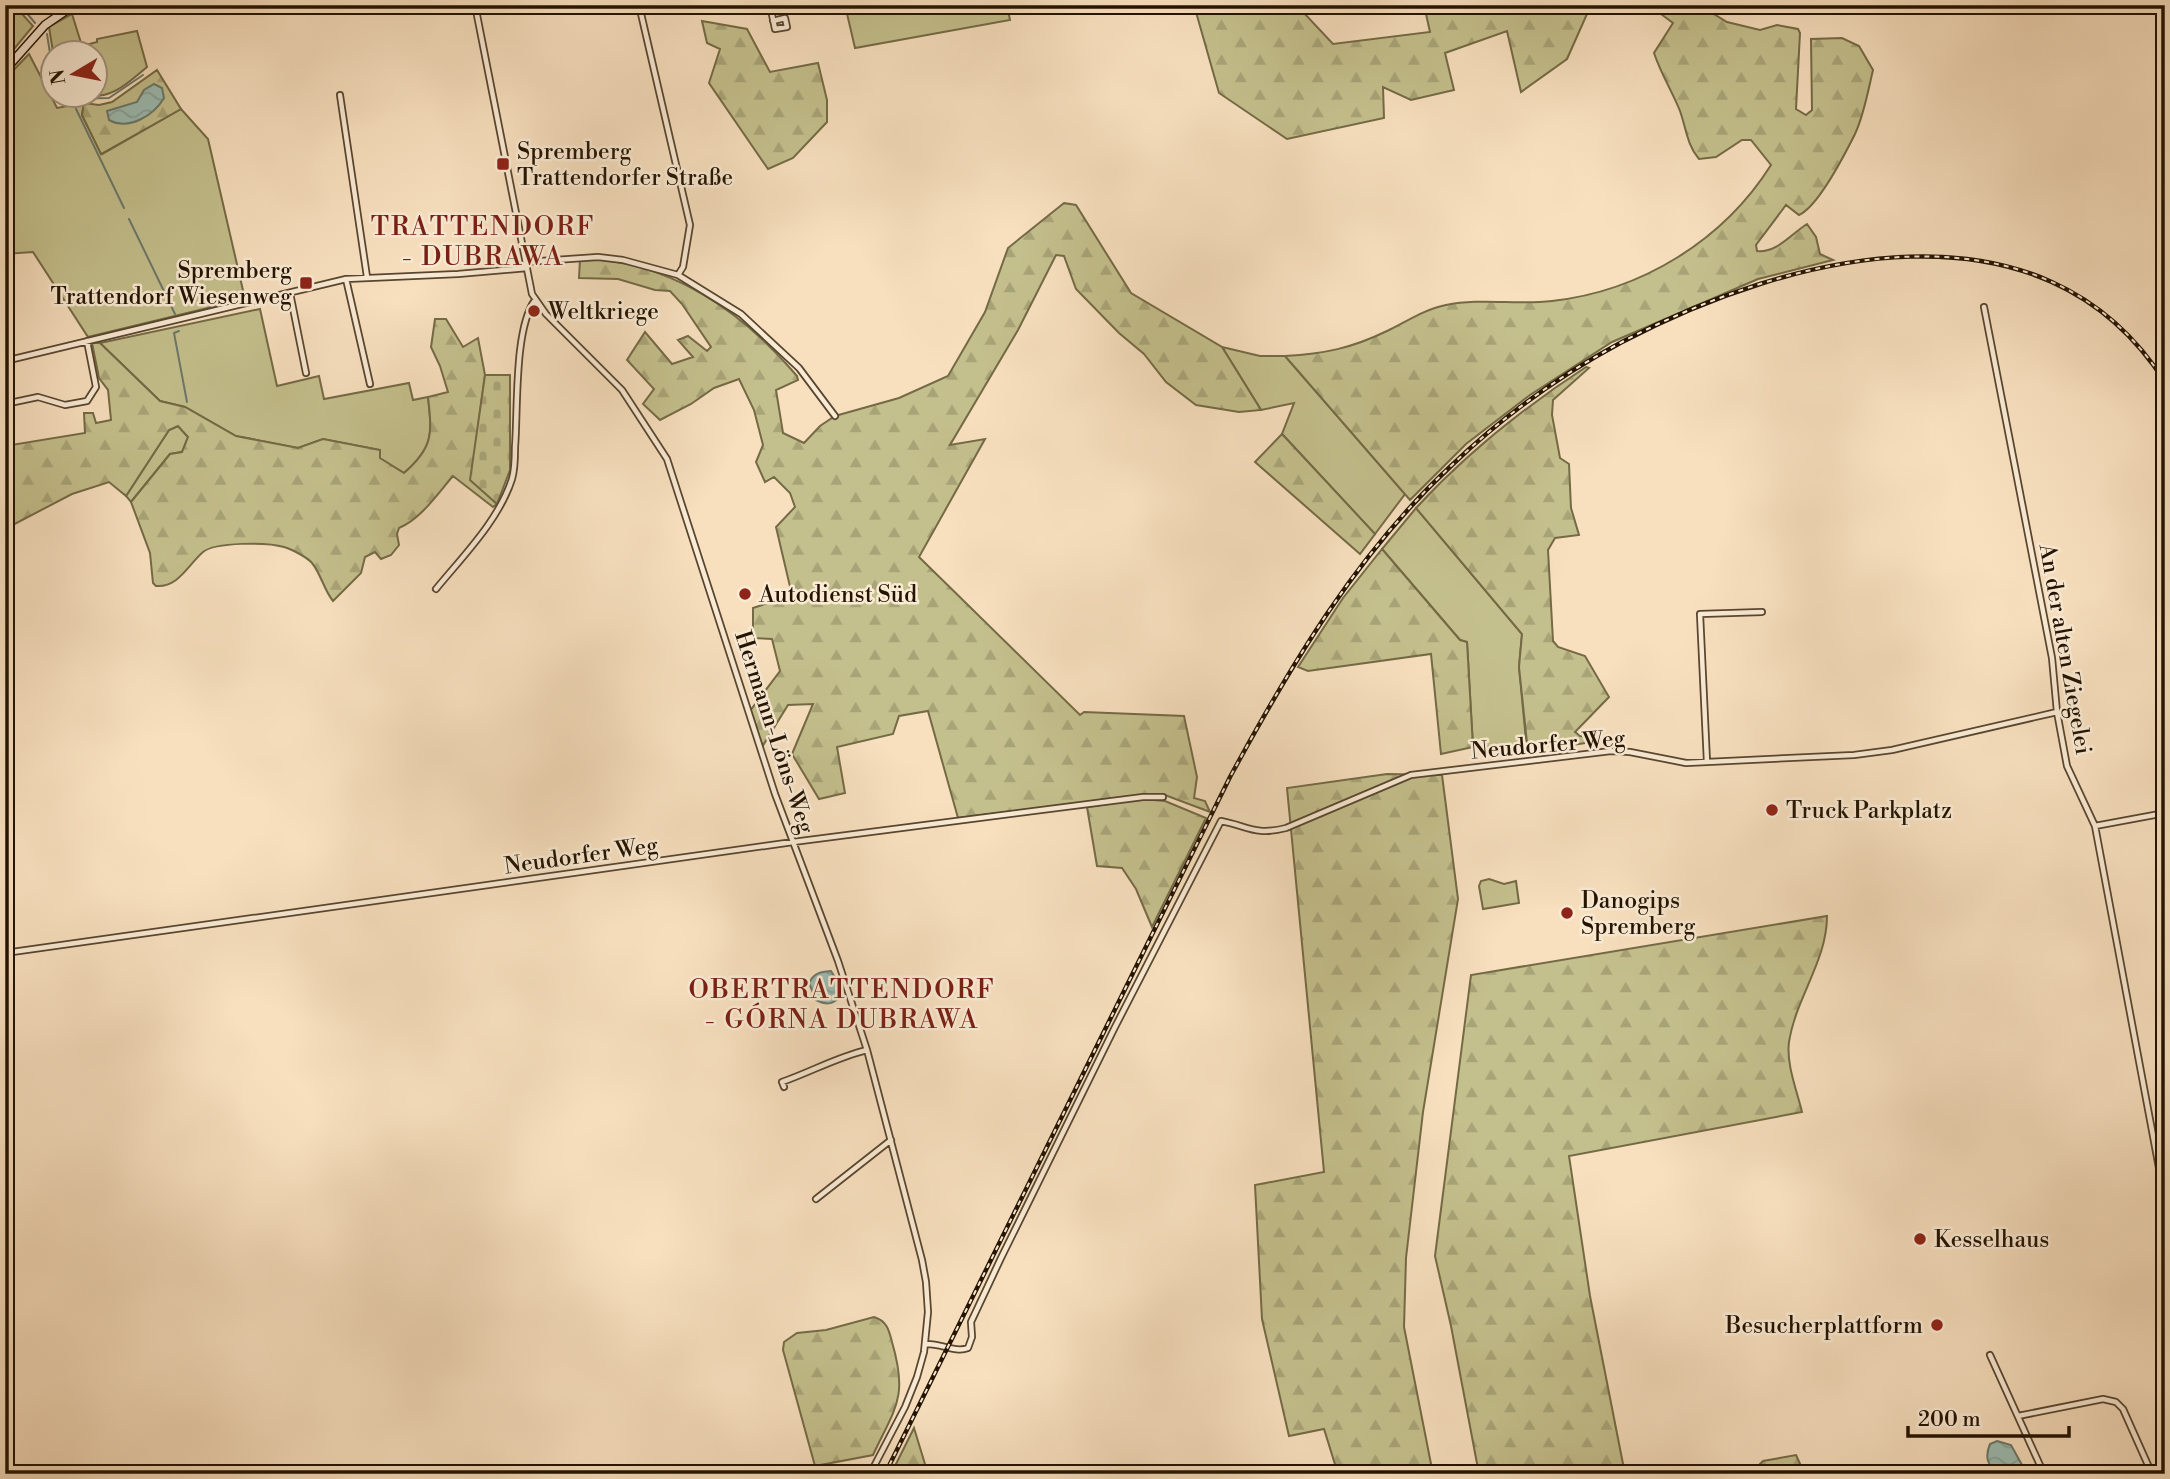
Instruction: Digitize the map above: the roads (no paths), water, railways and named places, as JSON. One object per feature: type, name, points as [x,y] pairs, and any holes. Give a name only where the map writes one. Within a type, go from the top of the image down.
[{"type":"main road","points":[[5,70],[45,24],[74,5]]},
{"type":"street","name":"Hermann-Löns-Weg","points":[[475,5],[535,300],[622,390],[667,458],[793,842],[838,961],[867,1050],[926,1282],[928,1312],[925,1344],[917,1377],[905,1407],[870,1474]]},
{"type":"street","points":[[570,9],[588,5]]},
{"type":"street","points":[[639,5],[690,225],[683,267],[678,275]]},
{"type":"street","points":[[770,5],[773,21]]},
{"type":"street","points":[[340,95],[368,277]]},
{"type":"street","points":[[5,361],[346,279],[457,274],[598,257],[623,260],[678,275],[741,314],[799,368],[835,416]]},
{"type":"street","points":[[346,279],[370,384]]},
{"type":"street","points":[[290,293],[306,373]]},
{"type":"street","points":[[436,589],[483,530],[506,494],[513,476],[518,372],[527,310],[535,300]]},
{"type":"street","name":"An der alten Ziegelei","points":[[1984,307],[2052,658],[2057,712],[2067,765],[2095,826],[2165,1200]]},
{"type":"street","points":[[5,404],[38,397],[65,405],[88,401],[96,387],[88,341]]},
{"type":"street","points":[[1707,762],[1700,614],[1762,612]]},
{"type":"street","name":"Neudorfer Weg","points":[[925,1344],[938,1343],[956,1350],[968,1348],[972,1337],[971,1322],[1000,1258],[1221,821],[1253,831],[1273,832],[1405,777],[1437,771],[1611,751],[1630,752],[1673,762],[1854,755],[1892,750],[2057,712]]},
{"type":"street","name":"Neudorfer Weg","points":[[5,953],[793,842],[1143,797],[1163,797]]},
{"type":"street","points":[[2095,826],[2165,813]]},
{"type":"street","points":[[784,1087],[782,1082],[847,1055],[867,1050]]},
{"type":"street","points":[[816,1199],[891,1140]]},
{"type":"street","points":[[1990,1354],[2044,1474]]},
{"type":"street","points":[[2018,1416],[2100,1399],[2116,1402],[2123,1409],[2152,1474]]},
{"type":"water","points":[[154,84],[162,88],[164,98],[154,110],[125,124],[109,120],[107,111],[137,102],[144,90]]},
{"type":"water","points":[[831,971],[836,979],[840,997],[832,1003],[823,1003],[816,1000],[809,983],[818,974]]},
{"type":"water","points":[[1997,1441],[2011,1445],[2027,1474],[1995,1472],[1987,1456],[1990,1444]]},
{"type":"waterway","points":[[20,5],[35,23]]},
{"type":"waterway","points":[[47,34],[48,38]]},
{"type":"waterway","points":[[108,98],[143,75]]},
{"type":"waterway","points":[[76,109],[124,208]]},
{"type":"waterway","points":[[129,219],[175,314]]},
{"type":"waterway","points":[[179,331],[174,333],[187,402]]},
{"type":"railway","points":[[885,1474],[1230,777],[1277,693],[1328,612],[1386,535],[1418,499],[1491,430],[1576,368],[1622,342],[1688,311],[1760,284],[1835,265],[1910,257],[1983,261],[2052,282],[2113,321],[2165,382]]},
{"type":"place","name":"Spremberg Trattendorfer Straße","points":[[503,164]]},
{"type":"place","name":"Spremberg Trattendorf Wiesenweg","points":[[306,283]]},
{"type":"place","name":"Weltkriege","points":[[534,311]]},
{"type":"place","name":"Autodienst Süd","points":[[745,594]]},
{"type":"place","name":"Truck Parkplatz","points":[[1772,810]]},
{"type":"place","name":"Danogips Spremberg","points":[[1567,913]]},
{"type":"place","name":"Kesselhaus","points":[[1920,1239]]},
{"type":"place","name":"Besucherplattform","points":[[1937,1325]]},
{"type":"district","name":"TRATTENDORF - DUBRAWA","points":[[483,241]]},
{"type":"district","name":"OBERTRATTENDORF - GÓRNA DUBRAWA","points":[[842,1004]]}]
